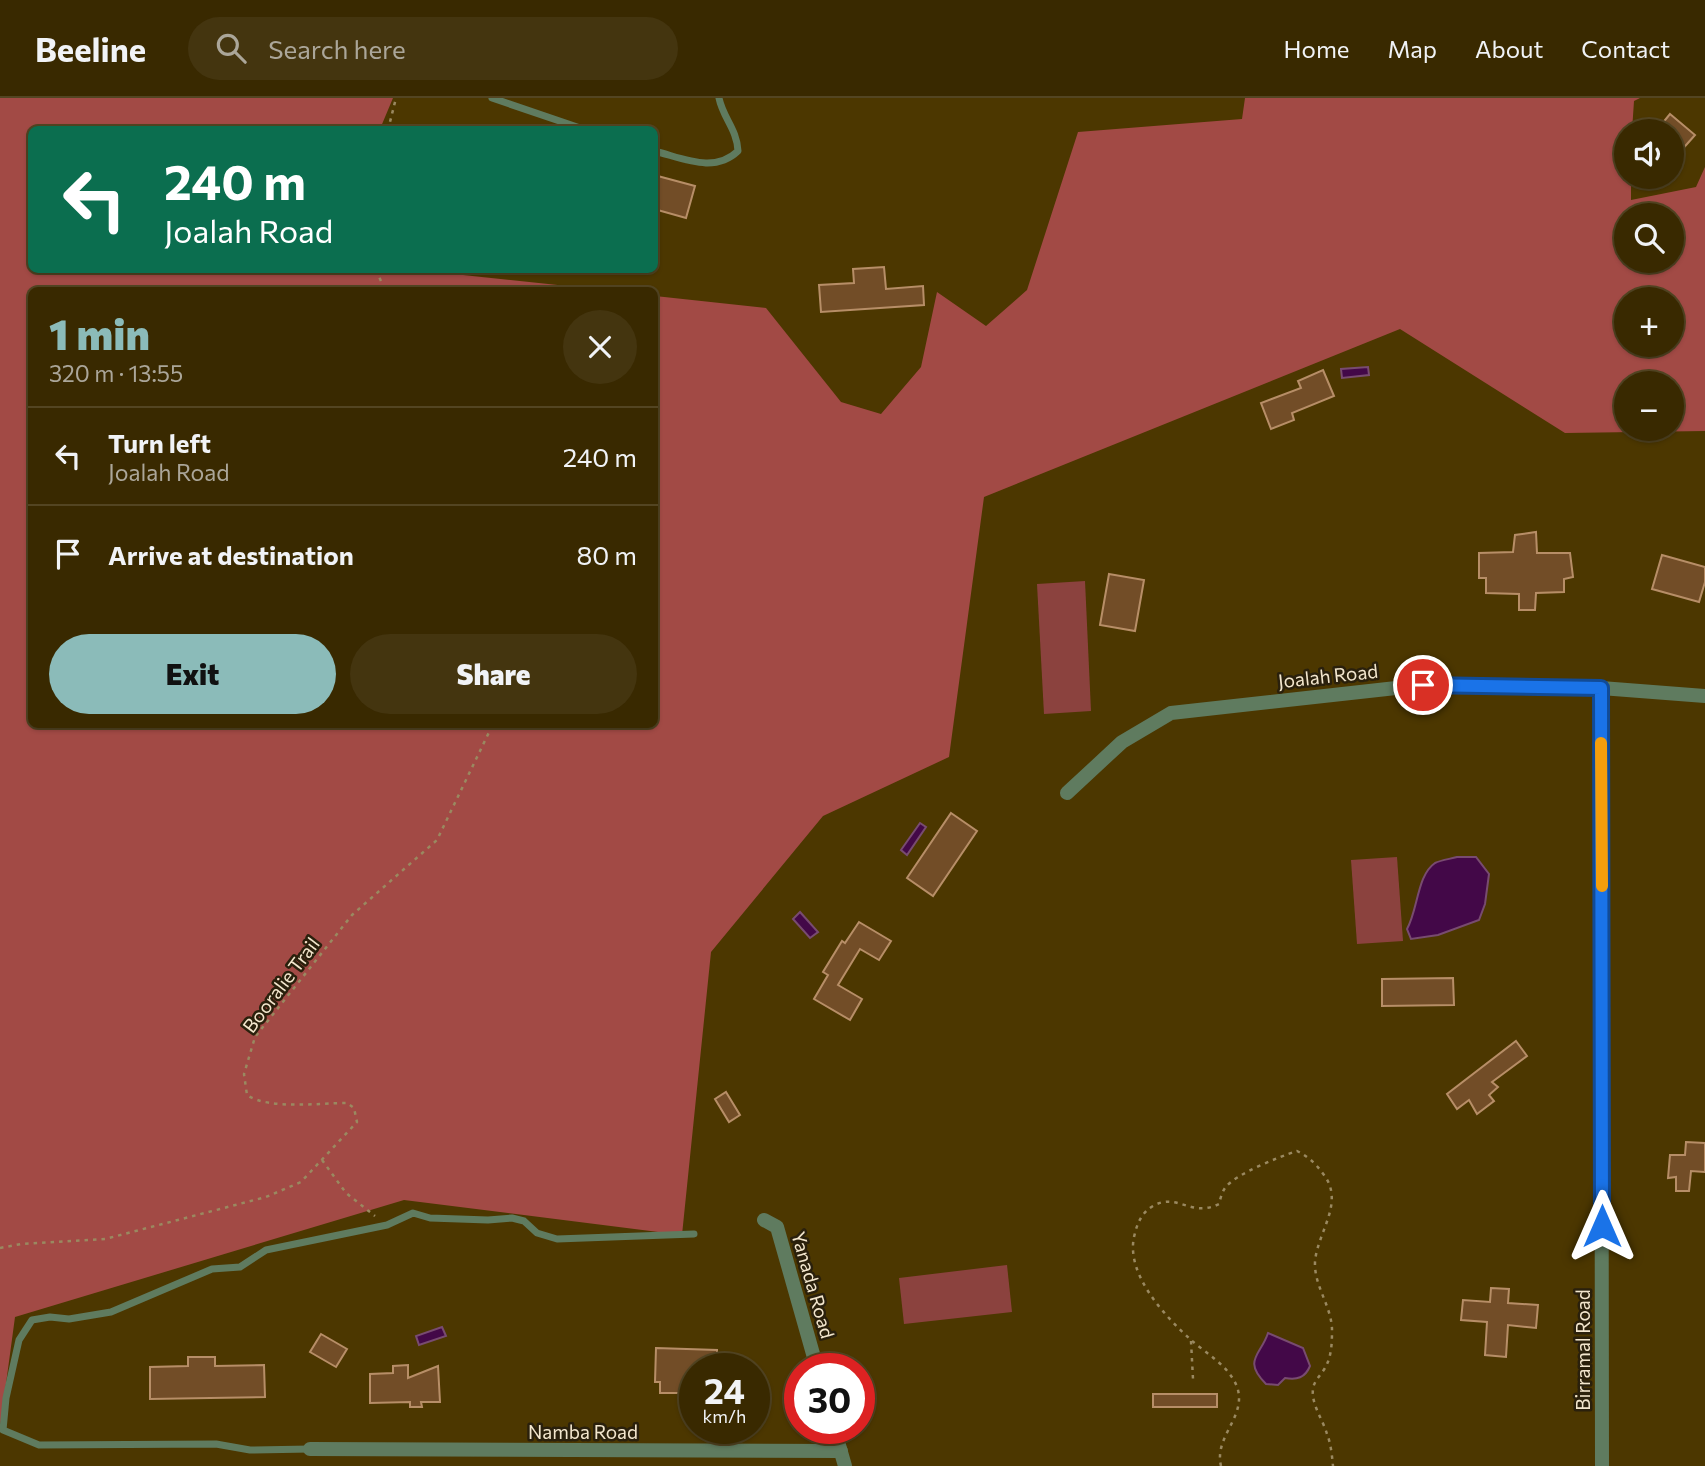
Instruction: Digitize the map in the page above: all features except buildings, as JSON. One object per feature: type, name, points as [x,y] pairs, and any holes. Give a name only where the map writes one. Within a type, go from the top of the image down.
[{"type":"street","name":"Joalah Road","points":[[1068,793],[1122,742],[1171,713],[1423,685],[1601,688],[1705,696]]},
{"type":"street","name":"Birramal Road","points":[[1601,688],[1602,1466]]},
{"type":"street","name":"Yanada Road","points":[[764,1220],[777,1227],[813,1353]]},
{"type":"street","points":[[839,1444],[845,1466]]},
{"type":"street","name":"Namba Road","points":[[310,1449],[841,1451]]},
{"type":"lane","points":[[492,98],[574,126]]},
{"type":"lane","points":[[658,151],[706,164],[727,161],[738,151],[737,137],[721,109],[719,98]]},
{"type":"lane","points":[[310,1449],[250,1450],[216,1444],[39,1445],[3,1430],[8,1389],[19,1340],[32,1320],[50,1317],[69,1319],[111,1312],[212,1269],[240,1267],[266,1250],[387,1225],[413,1213],[430,1218],[512,1218],[524,1221],[537,1233],[556,1238],[694,1234]]},
{"type":"path","points":[[389,126],[396,98]]},
{"type":"path","name":"Booralie Trail","points":[[0,1248],[21,1244],[106,1239],[253,1200],[301,1182],[322,1160],[357,1122],[354,1108],[347,1103],[279,1104],[255,1101],[247,1095],[244,1074],[255,1037],[352,915],[437,840],[491,728]]},
{"type":"path","points":[[1221,1466],[1221,1446],[1238,1408],[1238,1390],[1229,1373],[1191,1339],[1149,1293],[1133,1256],[1139,1219],[1163,1201],[1207,1210],[1219,1205],[1225,1188],[1265,1163],[1297,1151],[1308,1157],[1330,1183],[1332,1197],[1315,1262],[1319,1288],[1326,1301],[1332,1327],[1331,1353],[1313,1388],[1315,1404],[1328,1435],[1333,1466]]},
{"type":"path","points":[[322,1160],[346,1193],[387,1225]]},
{"type":"path","points":[[1191,1339],[1193,1379]]},
{"type":"shaded area","points":[[0,98],[393,98],[381,126],[28,126],[28,273],[444,273],[577,287],[28,287],[28,728],[658,728],[658,296],[766,308],[841,402],[881,414],[921,367],[937,292],[986,326],[1027,290],[1078,132],[1242,119],[1245,98],[1640,98],[1634,101],[1633,119],[1614,119],[1614,189],[1631,189],[1631,200],[1696,187],[1705,167],[1705,431],[1684,431],[1684,371],[1614,371],[1614,432],[1565,433],[1400,329],[984,497],[949,757],[823,816],[711,952],[682,1235],[404,1200],[15,1317],[0,1428]]},
{"type":"shaded area","points":[[1368,367],[1369,375],[1342,378],[1341,369]]},
{"type":"shaded area","points":[[1085,581],[1091,711],[1044,714],[1037,584]]},
{"type":"shaded area","points":[[920,823],[926,827],[907,855],[901,850]]},
{"type":"shaded area","points":[[1397,857],[1403,941],[1357,944],[1351,860]]},
{"type":"shaded area","points":[[1457,857],[1476,857],[1489,874],[1485,904],[1479,920],[1438,935],[1411,939],[1407,929],[1425,876],[1435,863]]},
{"type":"shaded area","points":[[800,912],[818,932],[810,938],[793,919]]},
{"type":"shaded area","points":[[1007,1265],[1012,1312],[904,1324],[899,1278]]},
{"type":"shaded area","points":[[442,1327],[446,1336],[419,1345],[416,1336]]},
{"type":"shaded area","points":[[1268,1333],[1303,1348],[1310,1366],[1303,1376],[1285,1378],[1278,1385],[1266,1384],[1259,1376],[1255,1369],[1255,1358]]},
{"type":"slow traffic","points":[[1601,743],[1602,886]]},
{"type":"route","points":[[1423,685],[1601,688],[1602,1226]]}]
